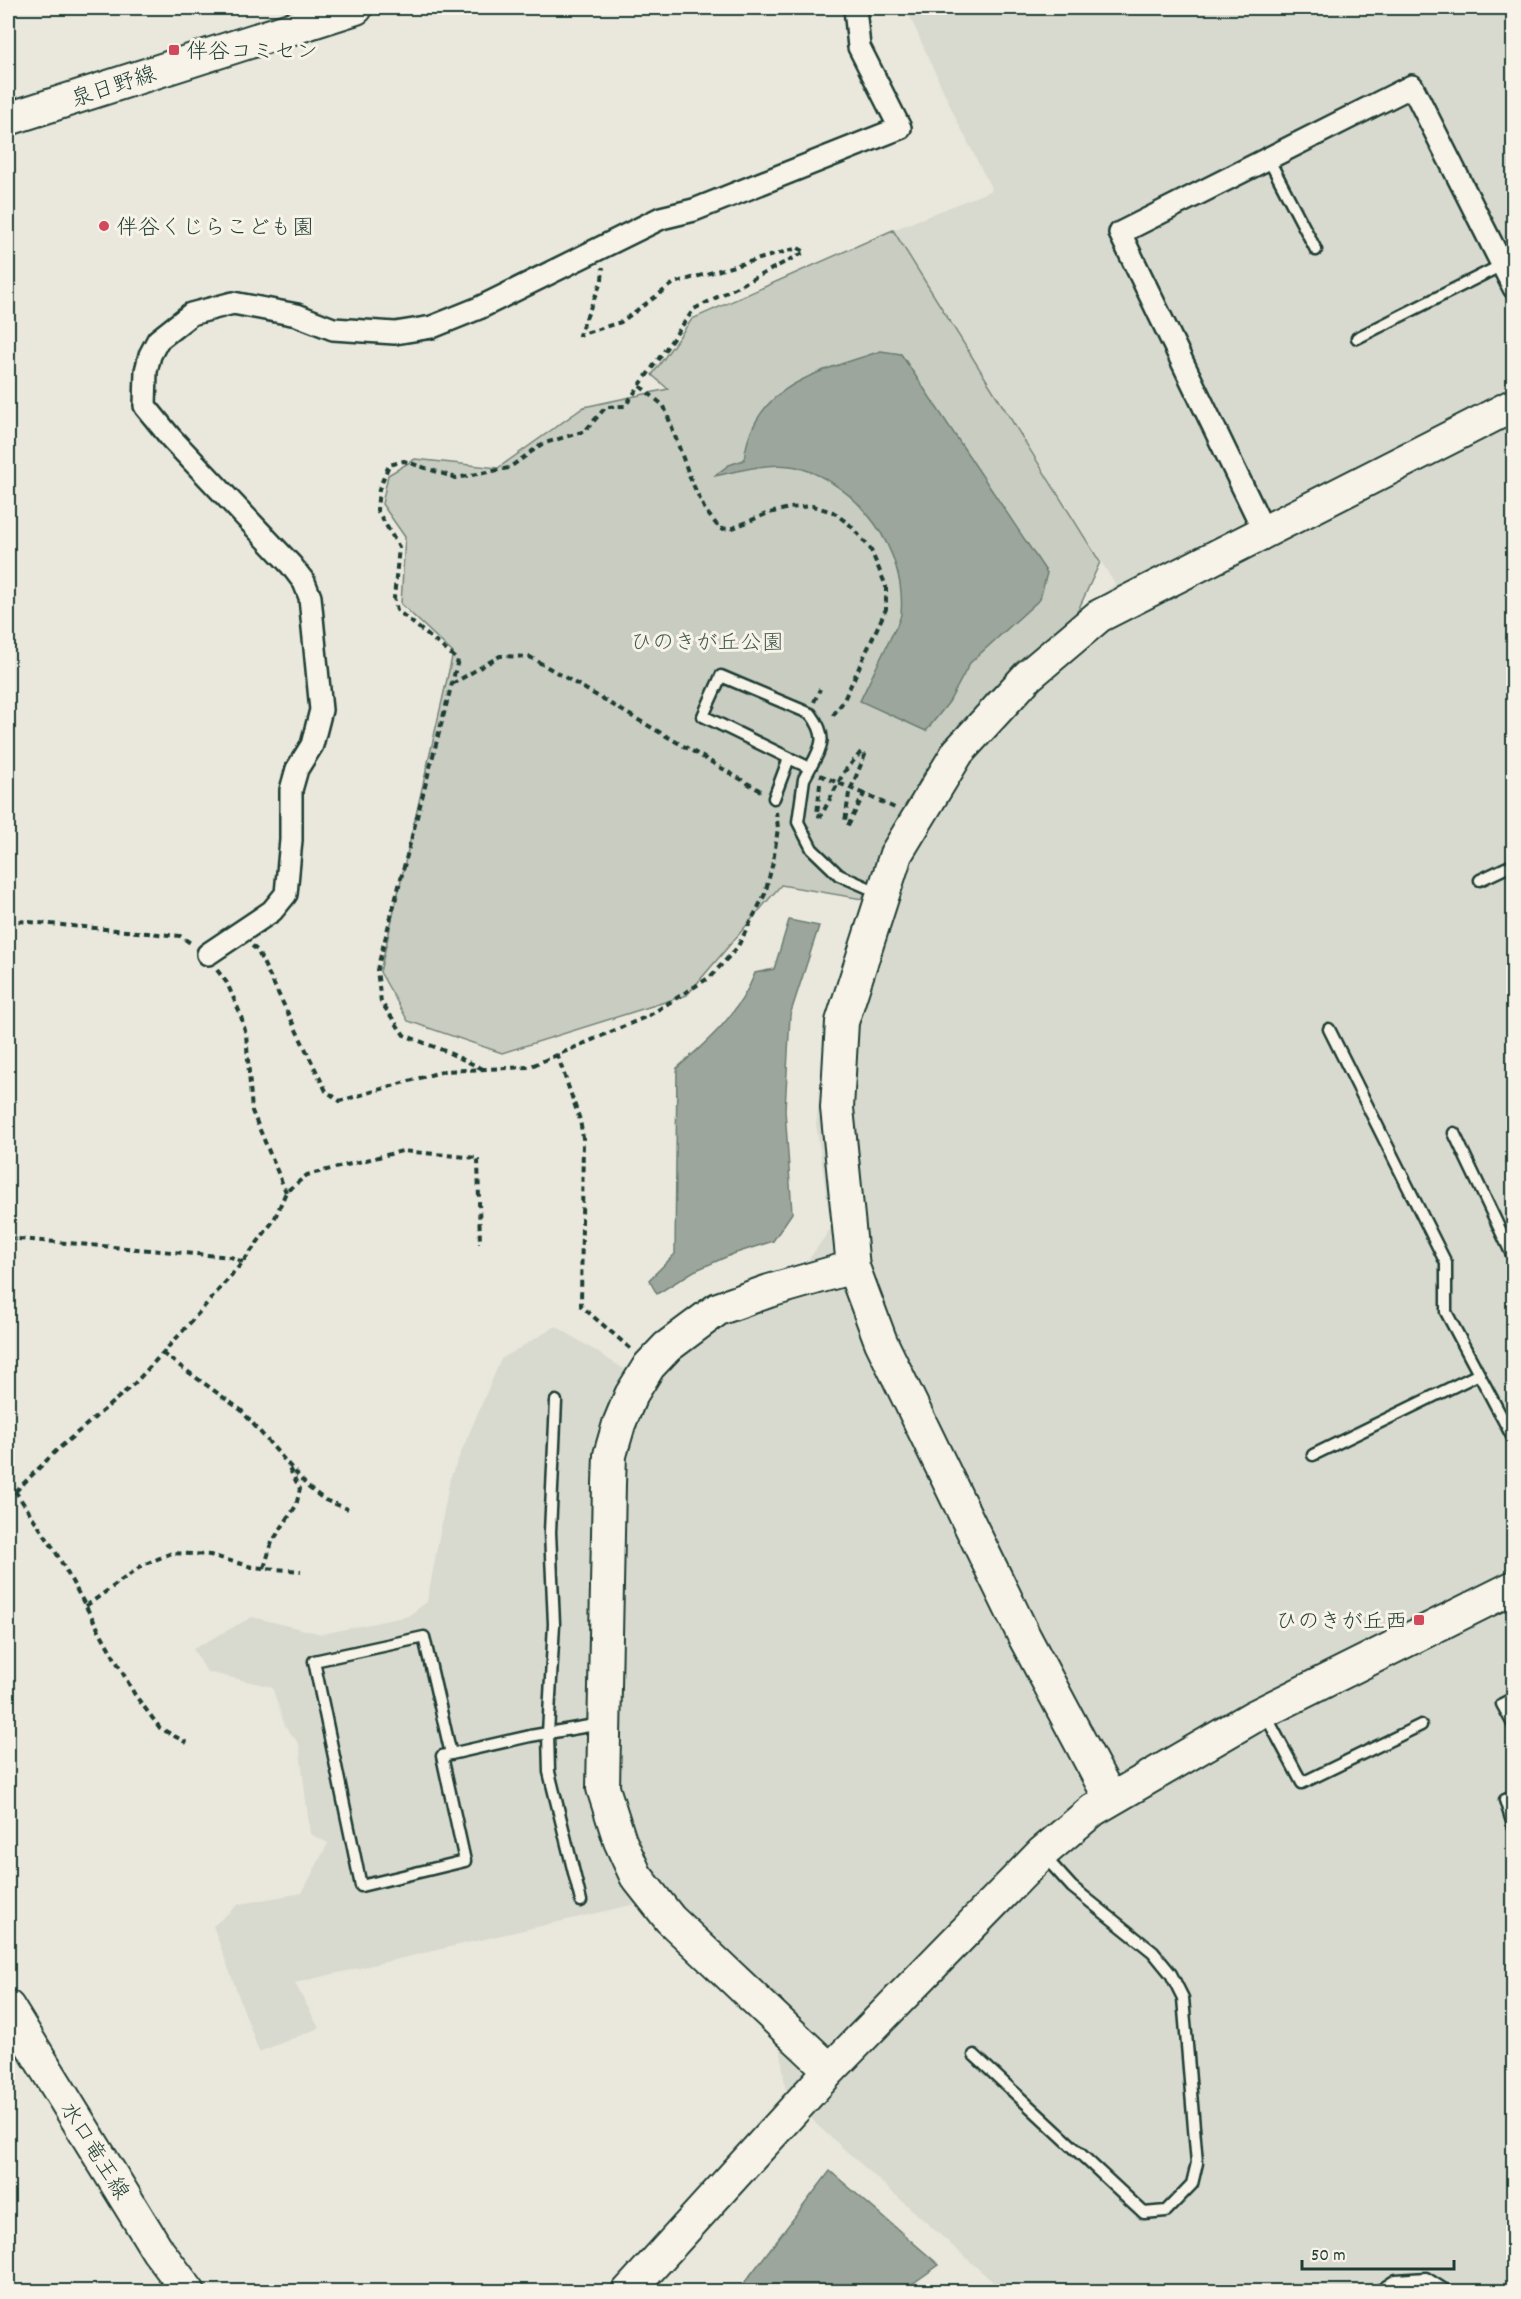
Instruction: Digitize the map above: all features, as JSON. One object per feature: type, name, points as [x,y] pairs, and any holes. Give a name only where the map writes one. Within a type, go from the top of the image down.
[{"type":"street","name":"泉日野線","points":[[8,118],[356,8]]},
{"type":"street","points":[[208,954],[272,911],[286,894],[291,840],[291,790],[297,769],[312,745],[321,710],[310,597],[304,582],[291,565],[171,438],[145,406],[146,371],[150,355],[158,340],[191,314],[233,303],[297,315],[333,329],[395,333],[432,327],[479,308],[661,218],[694,210],[900,128],[859,47],[855,8]]},
{"type":"street","points":[[1264,531],[1120,232],[1412,86],[1514,288]]},
{"type":"street","points":[[1110,1798],[1024,1638],[901,1385],[881,1342],[853,1267],[837,1108],[842,1022],[897,854],[958,752],[1028,676],[1099,616],[1514,405]]},
{"type":"street","points":[[830,2070],[670,1919],[636,1876],[620,1841],[603,1788],[610,1455],[631,1395],[649,1366],[667,1347],[718,1310],[769,1291],[853,1267]]},
{"type":"street","points":[[628,2292],[830,2070],[1042,1853],[1093,1810],[1110,1798],[1264,1712],[1514,1587]]},
{"type":"street","name":"水口竜王線","points":[[8,2007],[158,2251],[189,2292]]},
{"type":"lane","points":[[1268,158],[1316,250]]},
{"type":"lane","points":[[1357,338],[1502,265]]},
{"type":"lane","points":[[810,768],[703,716],[721,676],[811,714],[821,727],[822,746],[810,768],[804,779],[798,822],[812,849],[839,875],[883,895]]},
{"type":"lane","points":[[774,798],[789,758]]},
{"type":"lane","points":[[1480,880],[1514,864]]},
{"type":"lane","points":[[1329,1029],[1446,1263],[1446,1312],[1514,1440]]},
{"type":"lane","points":[[1454,1133],[1514,1259]]},
{"type":"lane","points":[[1313,1455],[1479,1374]]},
{"type":"lane","points":[[556,1401],[549,1532],[554,1624],[548,1734],[549,1772],[581,1901]]},
{"type":"lane","points":[[451,1754],[424,1637],[314,1660],[361,1886],[465,1861],[442,1756],[604,1724]]},
{"type":"lane","points":[[1514,1698],[1502,1704],[1514,1726]]},
{"type":"lane","points":[[1264,1712],[1302,1783],[1421,1725]]},
{"type":"lane","points":[[1514,1796],[1505,1800],[1514,1828]]},
{"type":"lane","points":[[974,2055],[1144,2213],[1166,2211],[1192,2184],[1197,2163],[1183,1998],[1171,1974],[1153,1952],[1071,1887],[1042,1853]]},
{"type":"lane","points":[[1378,2292],[1396,2280],[1426,2278],[1448,2292]]},
{"type":"path","points":[[483,1069],[404,1035],[381,1002],[377,970],[458,660],[397,610],[394,598],[399,547],[377,510],[379,489],[389,465],[404,461],[456,478],[509,468],[542,444],[585,431],[606,407],[625,406],[694,309],[805,252],[798,248],[674,283],[621,322],[579,335],[602,280],[606,245]]},
{"type":"path","points":[[640,386],[664,406],[691,480],[705,510],[720,529],[733,528],[766,514],[789,508],[813,506],[842,518],[870,548],[886,586],[886,609],[843,702],[831,718]]},
{"type":"path","points":[[238,934],[257,950],[326,1091],[339,1101],[444,1071],[529,1067],[648,1016],[710,977],[737,948],[765,894],[768,883],[778,828],[774,798],[530,657],[500,656],[452,684]]},
{"type":"path","points":[[814,702],[820,689]]},
{"type":"path","points":[[820,783],[817,815],[821,816],[844,772],[861,752],[865,755],[852,789],[845,822],[849,824],[864,794]]},
{"type":"path","points":[[823,777],[896,808]]},
{"type":"path","points":[[8,920],[180,936],[208,954],[227,983],[240,1013],[246,1034],[252,1111],[286,1192]]},
{"type":"path","points":[[557,1054],[580,1120],[583,1138],[581,1306],[649,1366]]},
{"type":"path","points":[[8,1499],[57,1450],[134,1384],[243,1262],[274,1220],[286,1192],[307,1175],[402,1151],[478,1158],[480,1244]]},
{"type":"path","points":[[8,1238],[231,1257],[243,1262]]},
{"type":"path","points":[[162,1353],[241,1410],[309,1488],[325,1500],[348,1509]]},
{"type":"path","points":[[264,1568],[272,1542],[296,1506],[300,1489],[286,1462]]},
{"type":"path","points":[[15,1491],[54,1549],[135,1695],[160,1728],[187,1743]]},
{"type":"path","points":[[87,1606],[143,1565],[172,1554],[210,1555],[252,1567],[301,1571]]},
{"type":"shaded area","points":[[906,8],[1513,8],[1513,2291],[1003,2291],[817,2125],[785,2088],[780,2043],[671,1944],[636,1904],[295,1983],[319,2028],[259,2052],[213,1926],[239,1904],[302,1893],[328,1843],[310,1834],[299,1744],[285,1726],[272,1687],[207,1672],[193,1649],[252,1617],[322,1634],[408,1616],[427,1602],[450,1478],[501,1359],[556,1326],[624,1369],[676,1320],[709,1298],[804,1266],[831,1228],[816,1124],[831,999],[862,899],[889,837],[924,773],[991,690],[1115,584],[893,230],[992,190],[956,119]]},
{"type":"shaded area","points":[[881,351],[901,354],[1047,573],[1040,599],[970,663],[949,702],[926,731],[860,701],[901,614],[901,590],[896,567],[887,544],[875,524],[842,489],[800,468],[768,466],[714,476],[729,465],[744,460],[750,434],[760,414],[775,398],[793,385],[813,375]]},
{"type":"shaded area","points":[[789,920],[819,926],[790,1015],[785,1110],[792,1213],[773,1241],[733,1254],[694,1271],[657,1294],[649,1280],[675,1254],[677,1068],[732,1014],[755,973],[774,969]]},
{"type":"shaded area","points":[[830,2171],[939,2265],[902,2291],[738,2291]]},
{"type":"green space","name":"ひのきが丘公園","points":[[893,230],[1100,562],[1075,617],[991,690],[924,773],[889,837],[862,899],[781,885],[687,995],[502,1053],[408,1021],[380,972],[453,653],[401,604],[405,537],[382,504],[388,475],[415,459],[498,468],[584,407],[668,389],[652,375],[692,319]]},
{"type":"place","name":"伴谷コミセン","points":[[174,50]]},
{"type":"place","name":"伴谷くじらこども園","points":[[104,226]]},
{"type":"place","name":"ひのきが丘西","points":[[1419,1620]]}]
